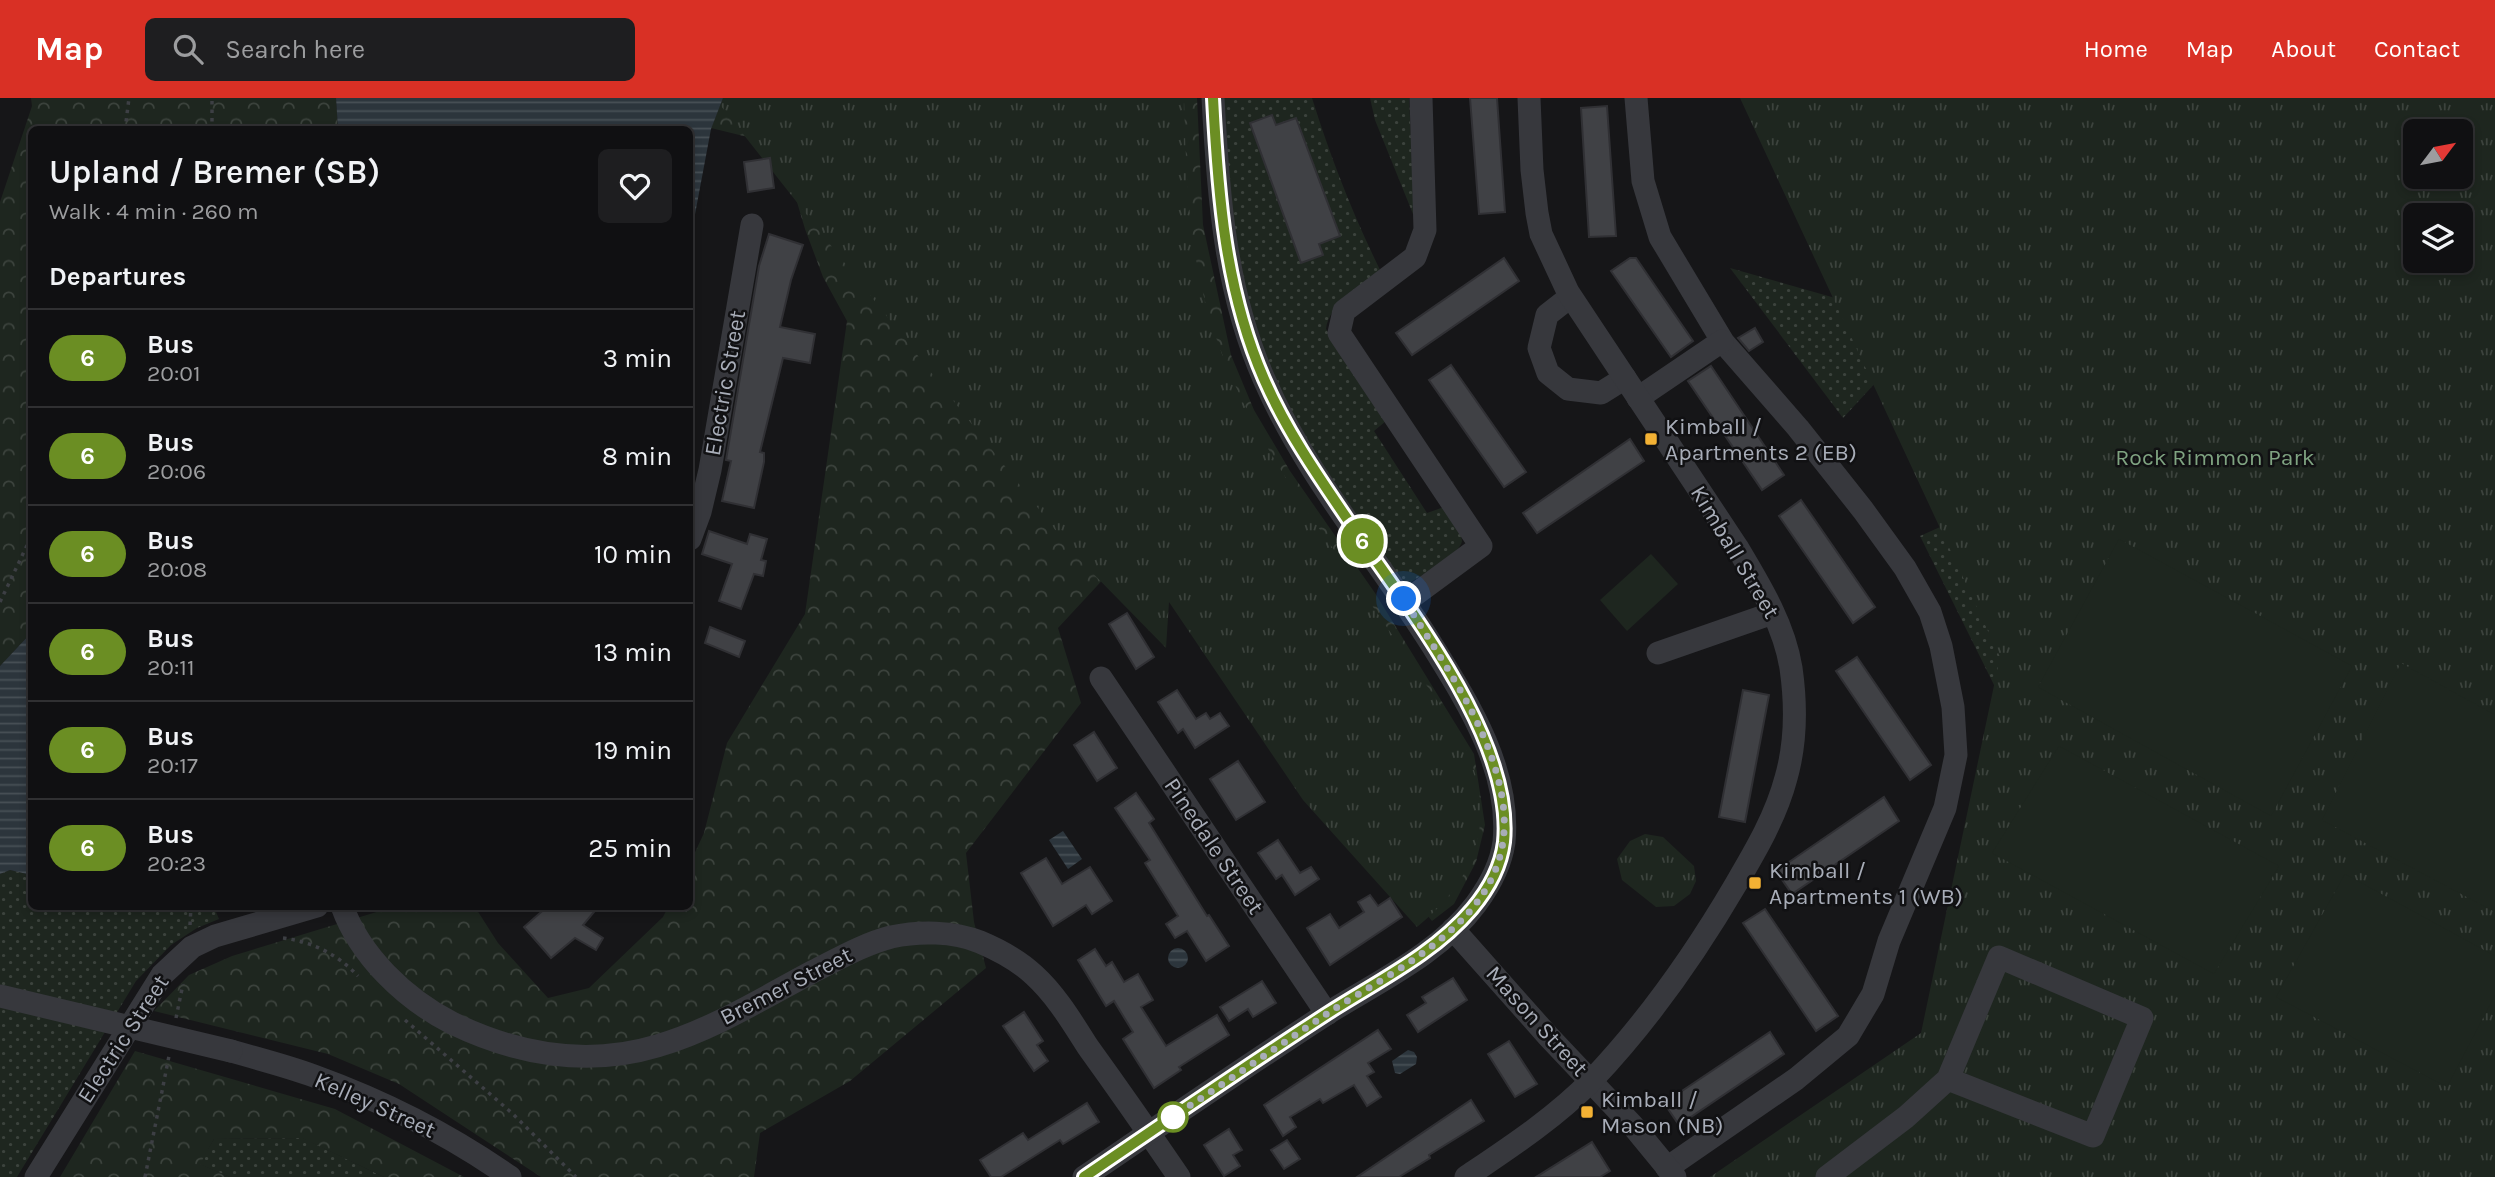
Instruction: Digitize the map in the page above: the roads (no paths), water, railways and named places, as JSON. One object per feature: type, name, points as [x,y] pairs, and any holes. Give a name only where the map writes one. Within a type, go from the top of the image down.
[{"type":"street","points":[[1084,1177],[1423,953],[1453,929],[1474,907],[1498,867],[1504,844],[1502,797],[1497,775],[1462,693],[1405,602],[1304,456],[1273,399],[1252,349],[1236,298],[1227,255],[1218,189],[1213,98]]},
{"type":"street","points":[[1405,602],[1481,546],[1339,332],[1344,311],[1415,257],[1425,230],[1421,98]]},
{"type":"street","name":"Kimball Street","points":[[1466,1177],[1509,1148],[1591,1081],[1640,1026],[1708,931],[1752,856],[1787,776],[1793,732],[1791,666],[1786,645],[1760,585],[1570,296],[1541,234],[1532,170],[1529,98]]},
{"type":"street","points":[[1636,98],[1643,181],[1660,237],[1722,341],[1798,428],[1905,568],[1930,612],[1941,646],[1953,707],[1956,755],[1945,807],[1889,940],[1873,994],[1848,1036],[1796,1079],[1671,1173]]},
{"type":"street","name":"Electric Street","points":[[693,531],[710,470],[752,225]]},
{"type":"street","points":[[1570,296],[1547,315],[1539,348],[1548,373],[1569,389],[1601,393],[1625,378]]},
{"type":"street","points":[[1638,398],[1722,341]]},
{"type":"street","points":[[1658,653],[1773,613]]},
{"type":"street","name":"Pinedale Street","points":[[1101,678],[1327,1014]]},
{"type":"street","name":"Electric Street","points":[[36,1177],[162,975],[192,947],[215,936],[303,910]]},
{"type":"street","name":"Bremer Street","points":[[343,910],[349,926],[367,953],[402,989],[438,1016],[479,1036],[523,1050],[567,1056],[611,1055],[674,1040],[735,1013],[831,962],[890,938],[933,933],[978,941],[1016,962],[1048,990],[1179,1177]]},
{"type":"street","name":"Mason Street","points":[[1453,929],[1633,1126],[1671,1173]]},
{"type":"street","points":[[1827,1177],[1906,1117],[1948,1079],[1999,957],[2142,1017],[2093,1136],[1948,1079]]},
{"type":"street","name":"Kelley Street","points":[[0,996],[231,1051],[312,1075],[377,1101],[475,1154],[510,1177]]},
{"type":"place","name":"Kimball / Apartments 2 (EB)","points":[[1651,439]]},
{"type":"place","name":"Kimball / Apartments 1 (WB)","points":[[1755,883]]},
{"type":"place","name":"Kimball / Mason (NB)","points":[[1587,1112]]},
{"type":"park label","name":"Rock Rimmon Park","points":[[2215,457]]}]
